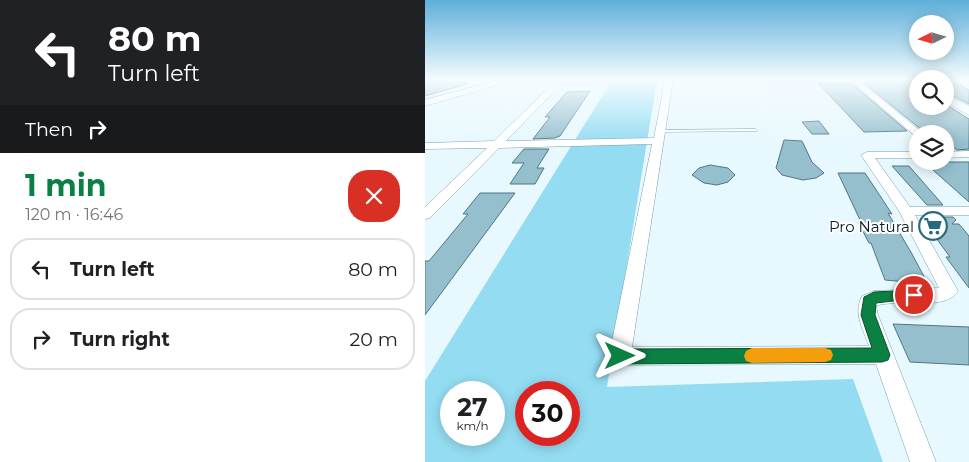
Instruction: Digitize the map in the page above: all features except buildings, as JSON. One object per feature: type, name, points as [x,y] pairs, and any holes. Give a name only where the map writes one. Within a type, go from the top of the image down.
[{"type":"street","points":[[425,215],[540,102]]},
{"type":"street","points":[[666,102],[620,356],[882,355]]},
{"type":"street","points":[[879,102],[909,126]]},
{"type":"street","points":[[954,103],[969,112]]},
{"type":"street","points":[[425,146],[660,136]]},
{"type":"street","points":[[954,155],[969,154]]},
{"type":"street","points":[[909,155],[867,155],[906,211],[949,291],[947,294],[941,295],[885,296],[874,298],[869,301],[868,315],[923,462]]},
{"type":"street","points":[[906,211],[969,211]]},
{"type":"lane","points":[[660,136],[755,130]]},
{"type":"shaded area","points":[[599,102],[653,102],[607,387],[853,379],[883,462],[425,462],[425,381]]},
{"type":"slow traffic","points":[[752,356],[825,355]]},
{"type":"place","name":"Pro Natural","points":[[933,226]]},
{"type":"route","points":[[620,356],[882,355],[868,315],[867,306],[869,301],[885,296],[914,295]]}]
